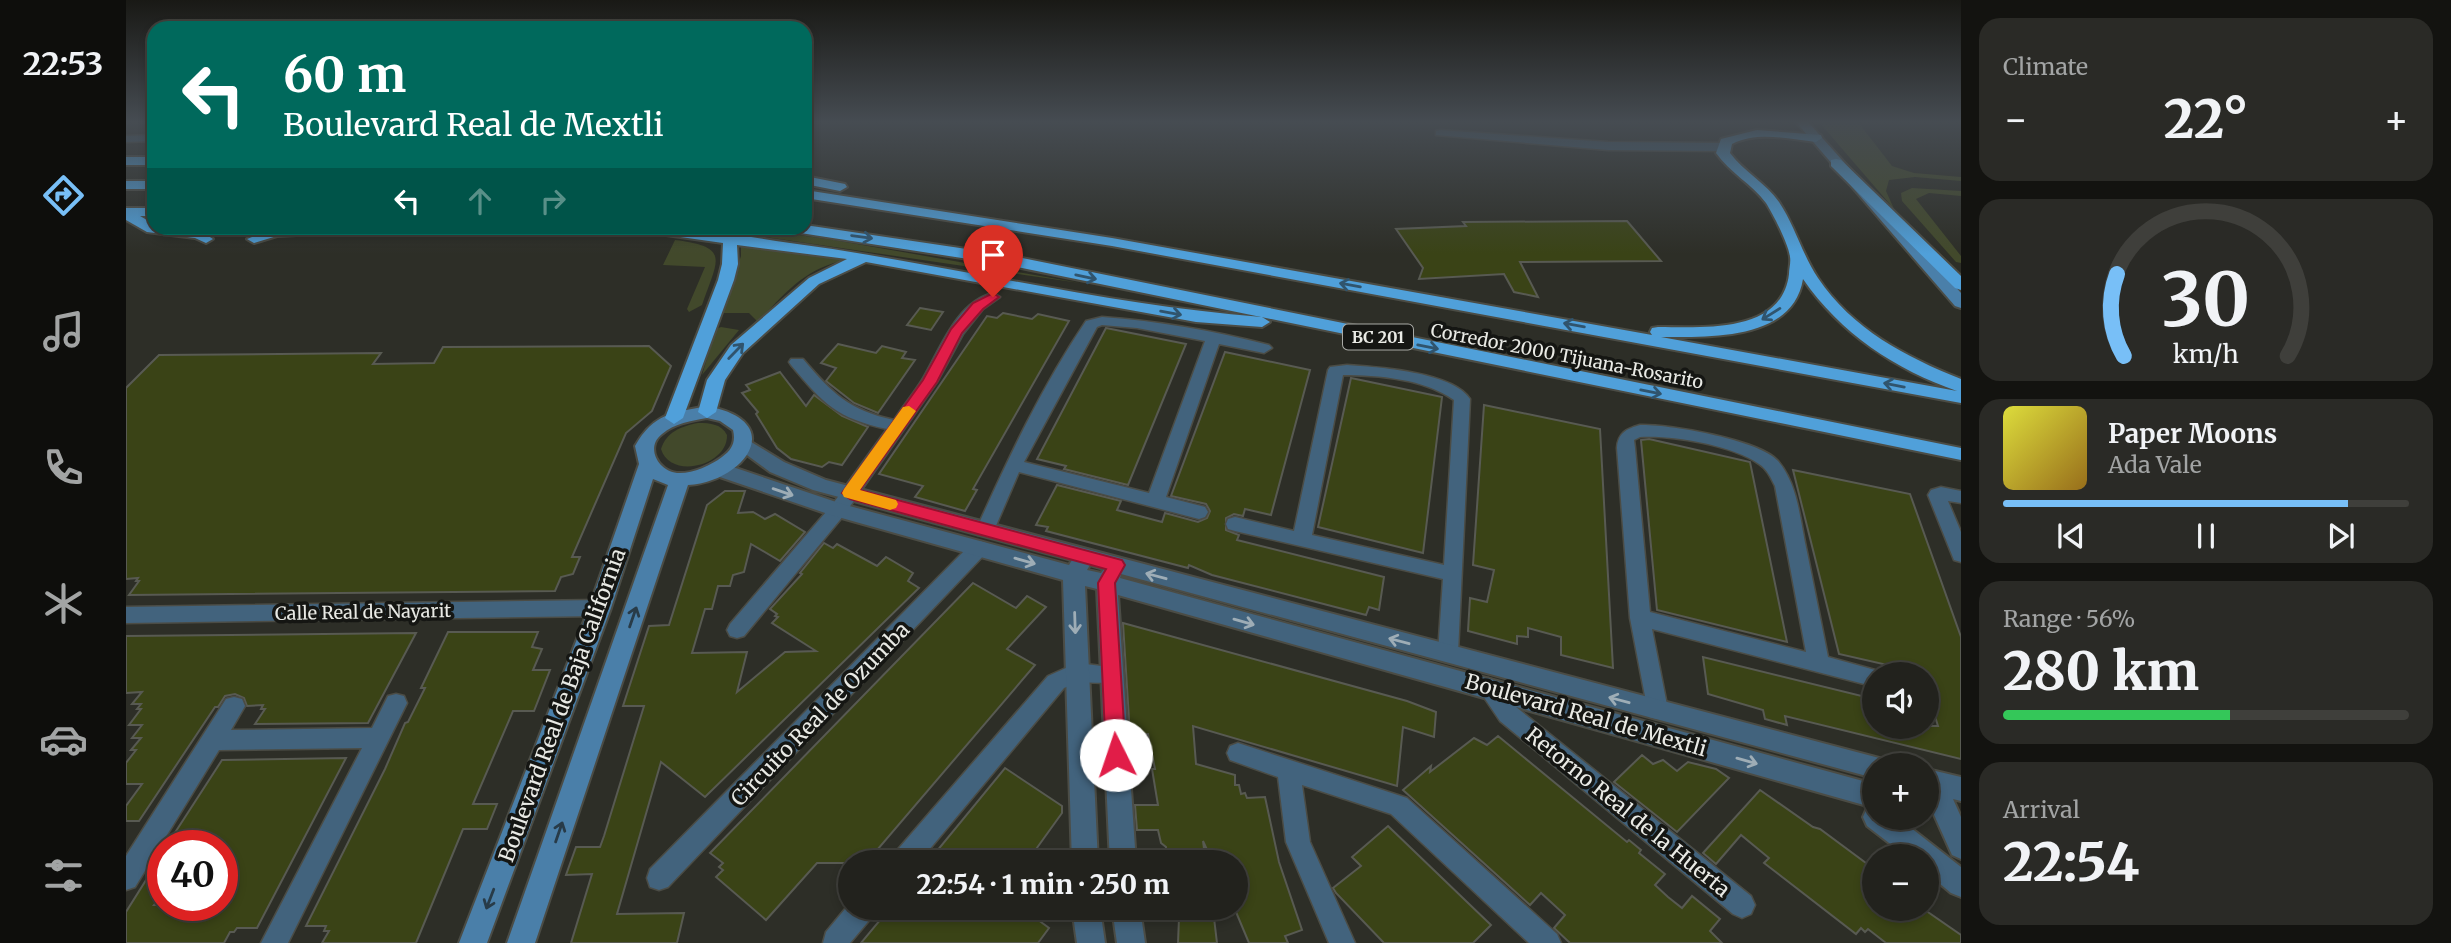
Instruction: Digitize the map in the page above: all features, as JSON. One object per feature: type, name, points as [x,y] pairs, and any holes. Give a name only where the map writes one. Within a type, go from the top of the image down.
[{"type":"highway","points":[[1734,166],[1764,192],[1773,204],[1787,227],[1798,256],[1838,313],[1861,335],[1891,355],[1961,386]]},
{"type":"highway","points":[[1839,166],[1961,285]]},
{"type":"highway","points":[[812,181],[1240,254],[1290,268],[1317,279]]},
{"type":"highway","points":[[126,185],[147,185]]},
{"type":"highway","name":"Corredor 2000 Tijuana-Rosarito","points":[[812,195],[962,217],[1317,279],[1961,397]]},
{"type":"highway","points":[[126,213],[147,212]]},
{"type":"highway","points":[[126,213],[147,226]]},
{"type":"highway","name":"Corredor 2000 Tijuana-Rosarito","points":[[812,231],[1007,260],[1961,454]]},
{"type":"highway","points":[[200,235],[206,239]]},
{"type":"highway","points":[[254,239],[266,235]]},
{"type":"highway","points":[[704,235],[864,257],[1196,317],[1238,322],[1307,323]]},
{"type":"highway","points":[[674,418],[726,280],[730,264],[730,238]]},
{"type":"highway","points":[[1611,332],[1712,331],[1733,329],[1763,320],[1787,303],[1792,294],[1798,256]]},
{"type":"highway","points":[[707,412],[716,380],[737,349],[814,281],[864,257]]},
{"type":"main road","points":[[1839,166],[1961,303]]},
{"type":"main road","points":[[707,412],[736,421],[743,431],[743,443],[738,453],[719,469],[694,478],[680,479],[655,473],[647,466],[643,457],[643,446],[650,436],[674,418],[707,412]]},
{"type":"main road","name":"Boulevard Real de Baja California","points":[[473,943],[600,608],[647,466]]},
{"type":"main road","name":"Boulevard Real de Baja California","points":[[521,943],[680,479]]},
{"type":"street","points":[[737,630],[844,502],[929,382],[956,332],[978,306],[993,297]]},
{"type":"street","points":[[982,539],[1014,465],[1091,324],[1102,321],[1137,324],[1264,348]]},
{"type":"street","points":[[1155,502],[1214,338]]},
{"type":"street","points":[[797,362],[832,404],[845,413],[898,426]]},
{"type":"street","points":[[1302,539],[1336,370],[1363,369],[1417,380],[1451,390],[1458,395],[1463,405],[1448,653]]},
{"type":"street","points":[[1657,710],[1640,618],[1626,439],[1634,432],[1649,430],[1735,447],[1765,459],[1772,466],[1784,486],[1819,663]]},
{"type":"street","name":"Boulevard Real de Mextli","points":[[743,443],[777,467],[820,485],[844,502]]},
{"type":"street","points":[[1014,465],[1199,512]]},
{"type":"street","name":"Boulevard Real de Mextli","points":[[719,469],[1299,626],[1488,687],[1862,793]]},
{"type":"street","points":[[1961,497],[1941,493],[1937,495],[1961,555]]},
{"type":"street","points":[[1235,524],[1452,574]]},
{"type":"street","name":"Circuito Real de Ozumba","points":[[659,878],[982,539]]},
{"type":"street","points":[[1079,566],[1077,672],[1084,850]]},
{"type":"street","points":[[1111,574],[1111,674],[1122,850]]},
{"type":"street","name":"Calle Real de Nayarit","points":[[126,615],[600,608]]},
{"type":"street","points":[[1640,618],[1862,674]]},
{"type":"street","name":"Boulevard Real de Mextli","points":[[1299,626],[1448,653],[1862,764]]},
{"type":"street","points":[[913,850],[1056,682],[1077,672],[1111,674]]},
{"type":"street","name":"Retorno Real de la Huerta","points":[[1488,687],[1508,714],[1742,905]]},
{"type":"street","points":[[274,943],[396,703]]},
{"type":"street","points":[[126,878],[234,706]]},
{"type":"street","points":[[212,740],[379,738]]},
{"type":"street","points":[[1238,753],[1399,806],[1548,943]]},
{"type":"street","points":[[1289,769],[1298,842],[1342,943]]},
{"type":"street","points":[[1939,784],[1961,789]]},
{"type":"street","points":[[1834,785],[1862,807]]},
{"type":"street","points":[[1945,815],[1961,846]]},
{"type":"street","points":[[1892,830],[1911,844]]},
{"type":"street","points":[[1939,866],[1961,884]]},
{"type":"street","points":[[835,941],[853,920]]},
{"type":"street","points":[[1128,920],[1131,943]]},
{"type":"green space","points":[[1857,166],[1892,166],[1914,173],[1961,177],[1961,181],[1915,177],[1889,180],[1886,191],[1894,209]]},
{"type":"green space","points":[[1912,188],[1961,191],[1961,196],[1929,193],[1916,199],[1961,256],[1961,263],[1956,262],[1902,201],[1901,193]]},
{"type":"green space","points":[[752,235],[799,235],[834,240],[1080,283]]},
{"type":"green space","points":[[675,240],[705,247],[713,252],[716,258],[702,305],[689,312],[687,309],[705,267],[663,265]]},
{"type":"green space","points":[[741,245],[847,260],[833,263],[808,275],[787,291],[758,322],[749,313],[722,313],[741,256]]},
{"type":"green space","points":[[721,327],[739,330],[702,375],[716,329]]},
{"type":"green space","points":[[698,423],[715,425],[722,428],[727,435],[725,446],[718,455],[698,465],[686,466],[666,459],[661,449],[667,438],[681,428]]},
{"type":"building","points":[[1627,221],[1661,261],[1520,262],[1538,297],[1514,292],[1504,274],[1419,279],[1423,268],[1396,229],[1466,226],[1463,222]]},
{"type":"building","points":[[920,308],[943,312],[931,330],[907,325]]},
{"type":"building","points":[[1003,313],[1032,319],[1038,314],[1069,321],[973,489],[977,490],[965,511],[915,497],[923,486],[879,474],[987,316],[997,318]]},
{"type":"building","points":[[1106,328],[1186,344],[1128,485],[1064,469],[1066,466],[1037,459]]},
{"type":"building","points":[[838,344],[876,353],[882,346],[906,352],[902,358],[915,360],[878,413],[854,403],[826,381],[836,368],[821,363]]},
{"type":"building","points":[[649,346],[671,366],[652,411],[626,433],[572,557],[580,557],[573,574],[561,577],[555,591],[129,595],[139,581],[136,581],[138,578],[126,579],[126,388],[159,355],[381,353],[373,364],[434,363],[443,347]]},
{"type":"building","points":[[1225,352],[1310,370],[1271,515],[1245,509],[1243,516],[1234,514],[1226,518],[1226,530],[1239,535],[1237,540],[1384,577],[1379,610],[1369,607],[1366,615],[1212,575],[1189,565],[1188,568],[1046,531],[1048,527],[1036,525],[1057,485],[1121,501],[1117,510],[1162,522],[1165,513],[1198,522],[1207,518],[1210,511],[1206,504],[1171,496]]},
{"type":"building","points":[[780,372],[806,406],[814,395],[842,416],[868,427],[842,465],[829,462],[822,467],[791,459],[777,448],[756,414],[758,412],[742,393],[750,390],[746,385]]},
{"type":"building","points":[[1351,378],[1442,397],[1423,553],[1318,527]]},
{"type":"building","points":[[1484,405],[1600,429],[1613,668],[1561,655],[1561,637],[1528,628],[1528,637],[1517,636],[1517,644],[1468,631],[1470,598],[1487,602],[1494,570],[1473,565]]},
{"type":"building","points":[[1649,439],[1750,462],[1787,642],[1657,610],[1641,440]]},
{"type":"building","points":[[1793,470],[1910,494],[1961,637],[1961,759],[1879,739],[1939,739],[1939,662],[1874,662],[1839,654]]},
{"type":"building","points":[[725,491],[745,491],[738,513],[753,512],[765,519],[775,514],[805,532],[780,561],[751,544],[744,572],[733,575],[730,586],[718,586],[712,609],[705,609],[692,653],[747,652],[737,692],[785,652],[816,651],[772,623],[778,617],[770,609],[802,574],[800,573],[824,543],[833,548],[837,544],[877,566],[886,557],[913,573],[908,581],[919,588],[705,797],[661,762],[617,914],[684,913],[677,943],[571,943],[592,874],[566,875],[576,847],[600,847],[604,836],[644,706],[623,706],[649,626],[669,625],[707,505]]},
{"type":"building","points":[[973,583],[1016,608],[1027,596],[1046,607],[1007,649],[1035,665],[877,850],[838,850],[838,863],[817,863],[766,920],[716,877],[723,870],[719,867],[723,863],[710,853]]},
{"type":"building","points":[[1123,623],[1407,701],[1436,712],[1434,737],[1403,727],[1397,786],[1193,726],[1196,764],[1235,775],[1235,785],[1239,785],[1241,794],[1245,793],[1247,798],[1265,797],[1279,862],[1302,930],[1285,936],[1288,943],[1249,943],[1239,920],[1248,920],[1248,850],[1207,850],[1203,841],[1204,850],[1166,850],[1158,830],[1137,830],[1135,805],[1158,805],[1148,734],[1130,735]]},
{"type":"building","points":[[448,632],[538,632],[532,647],[542,649],[533,670],[550,670],[534,711],[513,711],[473,804],[497,804],[487,829],[463,829],[416,943],[322,943],[329,931],[324,931],[326,926],[306,926],[385,769],[405,723],[408,722],[425,688],[421,688]]},
{"type":"building","points":[[416,633],[368,723],[255,724],[265,709],[261,709],[263,705],[247,706],[244,698],[235,694],[225,696],[139,821],[126,821],[126,806],[142,784],[126,784],[126,763],[136,750],[131,750],[141,738],[132,738],[142,725],[129,725],[141,709],[137,709],[141,704],[132,704],[142,692],[126,693],[126,636]]},
{"type":"building","points":[[1703,657],[1862,696],[1862,735],[1785,716],[1787,725],[1765,719],[1763,710],[1708,694]]},
{"type":"building","points":[[1498,736],[1627,842],[1629,840],[1641,850],[1639,853],[1665,874],[1655,885],[1668,897],[1682,908],[1692,896],[1720,919],[1710,931],[1722,943],[1570,943],[1554,928],[1565,915],[1541,893],[1530,905],[1403,790],[1431,766],[1430,772],[1474,738],[1487,745]]},
{"type":"building","points":[[1642,755],[1653,764],[1663,760],[1677,771],[1688,762],[1716,769],[1729,778],[1677,832],[1614,782]]},
{"type":"building","points":[[346,758],[257,928],[237,928],[230,932],[224,943],[126,943],[126,912],[147,879],[147,921],[238,921],[238,830],[177,830],[222,760]]},
{"type":"building","points":[[1005,768],[1062,806],[1062,813],[1035,850],[938,850]]},
{"type":"building","points":[[1760,790],[1862,860],[1862,921],[1939,920],[1961,935],[1961,943],[1886,943],[1868,929],[1865,932],[1861,928],[1856,934],[1764,863],[1769,858],[1741,835],[1716,864],[1703,853]]},
{"type":"building","points":[[1388,826],[1491,925],[1473,943],[1384,943],[1336,893],[1333,888],[1361,866],[1352,857]]},
{"type":"building","points":[[880,920],[1038,920],[1049,928],[1038,943],[861,943]]},
{"type":"building","points":[[1179,920],[1214,920],[1217,943],[1178,943]]},
{"type":"slow traffic","points":[[890,504],[850,493],[909,411]]},
{"type":"route","points":[[993,297],[978,306],[956,332],[929,382],[850,493],[1116,565],[1107,583],[1116,755]]}]
